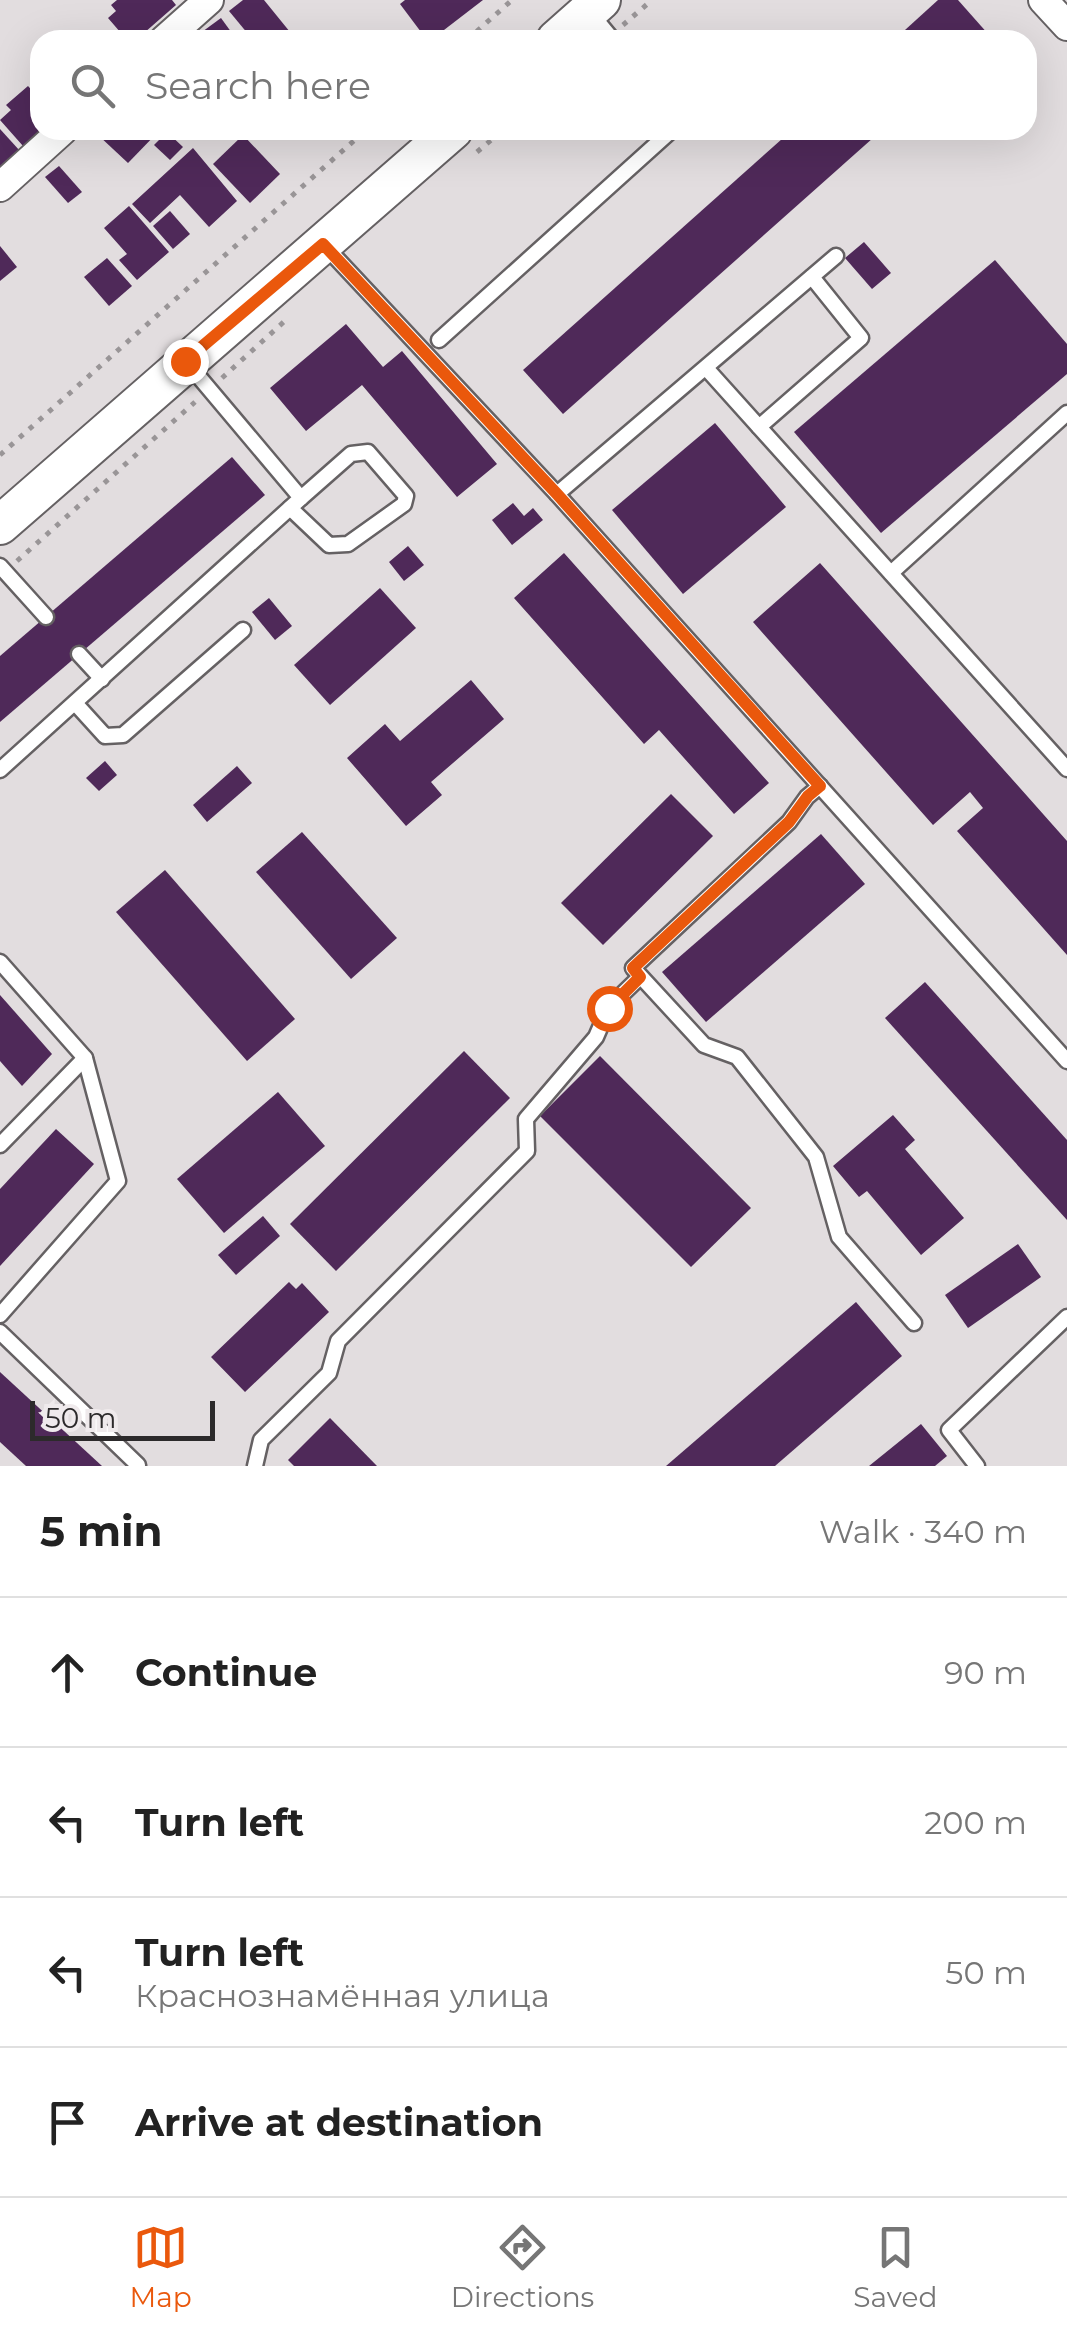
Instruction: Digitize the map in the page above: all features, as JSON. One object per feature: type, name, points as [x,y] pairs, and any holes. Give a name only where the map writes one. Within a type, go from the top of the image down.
[{"type":"street","points":[[175,30],[209,0]]},
{"type":"street","points":[[1043,0],[1067,26]]},
{"type":"street","points":[[0,187],[52,140]]},
{"type":"street","points":[[0,526],[197,375],[323,244],[464,142]]},
{"type":"lane","points":[[439,340],[661,140]]},
{"type":"lane","points":[[323,244],[557,494],[1067,1060]]},
{"type":"lane","points":[[557,494],[836,256]]},
{"type":"lane","points":[[759,426],[861,338],[812,277]]},
{"type":"lane","points":[[706,368],[1067,769]]},
{"type":"lane","points":[[0,770],[296,503],[352,454],[368,452],[406,496],[404,504],[348,544],[330,546],[296,503],[197,375]]},
{"type":"lane","points":[[890,573],[1067,413]]},
{"type":"lane","points":[[3,569],[46,617]]},
{"type":"lane","points":[[75,703],[105,736],[123,735],[243,630]]},
{"type":"lane","points":[[79,654],[102,679]]},
{"type":"lane","points":[[820,786],[789,822],[633,968],[704,1045],[737,1058],[816,1157],[839,1237],[914,1324]]},
{"type":"lane","points":[[0,962],[85,1058],[118,1181],[0,1315]]},
{"type":"lane","points":[[255,1466],[262,1440],[329,1373],[338,1341],[527,1151],[526,1120],[596,1037],[609,1008],[640,977]]},
{"type":"lane","points":[[0,1145],[85,1058]]},
{"type":"lane","points":[[977,1466],[950,1430],[1067,1317]]},
{"type":"lane","points":[[0,1332],[138,1465]]},
{"type":"path","points":[[478,30],[512,0]]},
{"type":"path","points":[[603,22],[652,0]]},
{"type":"path","points":[[0,455],[355,140]]},
{"type":"path","points":[[3,569],[197,375],[290,316]]},
{"type":"building","points":[[117,0],[172,0],[176,5],[147,30],[118,30],[108,18],[116,11],[111,5]]},
{"type":"building","points":[[243,0],[264,0],[288,30],[245,30],[229,11]]},
{"type":"building","points":[[405,0],[483,0],[444,30],[420,30],[400,4]]},
{"type":"building","points":[[938,0],[958,0],[985,30],[905,30]]},
{"type":"building","points":[[221,18],[230,30],[205,30]]},
{"type":"building","points":[[30,88],[30,140],[23,146],[0,120],[11,110],[6,105]]},
{"type":"building","points":[[0,129],[20,151],[0,169]]},
{"type":"building","points":[[103,140],[150,140],[128,163]]},
{"type":"building","points":[[159,140],[176,140],[183,147],[170,160],[154,145]]},
{"type":"building","points":[[238,140],[248,140],[280,174],[250,203],[213,164]]},
{"type":"building","points":[[781,140],[871,140],[563,414],[523,370]]},
{"type":"building","points":[[193,148],[237,201],[209,227],[180,195],[150,223],[132,204]]},
{"type":"building","points":[[59,166],[82,192],[68,203],[45,177]]},
{"type":"building","points":[[129,206],[169,252],[137,280],[119,260],[127,254],[104,228]]},
{"type":"building","points":[[170,211],[190,234],[173,249],[153,226]]},
{"type":"building","points":[[864,242],[891,273],[872,289],[845,258]]},
{"type":"building","points":[[0,246],[17,267],[0,281]]},
{"type":"building","points":[[107,258],[132,286],[109,306],[84,277]]},
{"type":"building","points":[[995,260],[1067,344],[1067,374],[881,533],[794,432]]},
{"type":"building","points":[[346,324],[383,367],[402,351],[497,464],[457,497],[362,385],[306,431],[270,388]]},
{"type":"building","points":[[715,423],[786,507],[683,594],[612,510]]},
{"type":"building","points":[[232,457],[265,495],[0,722],[0,656]]},
{"type":"building","points":[[513,503],[524,516],[533,508],[543,520],[512,545],[492,520]]},
{"type":"building","points":[[408,546],[424,565],[404,581],[389,562]]},
{"type":"building","points":[[564,553],[769,783],[734,814],[659,730],[644,744],[514,598]]},
{"type":"building","points":[[820,563],[1067,841],[1067,955],[957,831],[983,808],[970,792],[933,825],[753,622]]},
{"type":"building","points":[[380,588],[416,628],[330,705],[294,665]]},
{"type":"building","points":[[269,598],[292,626],[275,640],[252,612]]},
{"type":"building","points":[[471,680],[504,719],[431,782],[442,795],[406,826],[347,758],[385,724],[400,741]]},
{"type":"building","points":[[105,761],[117,775],[99,791],[86,778]]},
{"type":"building","points":[[237,766],[252,783],[207,822],[193,805]]},
{"type":"building","points":[[671,794],[713,836],[603,945],[561,903]]},
{"type":"building","points":[[302,832],[397,938],[351,979],[256,872]]},
{"type":"building","points":[[821,834],[865,884],[706,1022],[662,972]]},
{"type":"building","points":[[165,870],[295,1019],[247,1061],[116,912]]},
{"type":"building","points":[[925,982],[1067,1140],[1067,1220],[885,1018]]},
{"type":"building","points":[[0,995],[52,1054],[22,1086],[0,1061]]},
{"type":"building","points":[[464,1051],[510,1098],[336,1271],[290,1224]]},
{"type":"building","points":[[600,1056],[751,1208],[691,1267],[540,1116]]},
{"type":"building","points":[[278,1092],[325,1146],[224,1233],[177,1179]]},
{"type":"building","points":[[893,1115],[915,1140],[905,1149],[964,1218],[921,1255],[867,1191],[859,1197],[833,1166]]},
{"type":"building","points":[[56,1129],[94,1164],[0,1266],[0,1189]]},
{"type":"building","points":[[263,1216],[280,1236],[236,1275],[218,1255]]},
{"type":"building","points":[[1018,1244],[1041,1277],[968,1328],[945,1295]]},
{"type":"building","points":[[289,1282],[296,1289],[302,1283],[329,1312],[245,1392],[211,1357]]},
{"type":"building","points":[[856,1302],[902,1356],[775,1466],[666,1466]]},
{"type":"building","points":[[0,1372],[102,1466],[26,1466],[0,1442]]},
{"type":"building","points":[[330,1418],[377,1466],[294,1466],[288,1460]]},
{"type":"building","points":[[921,1424],[947,1456],[935,1466],[869,1466]]},
{"type":"route","points":[[185,361],[323,244],[557,494],[820,786],[789,822],[633,968],[640,977],[609,1008]]}]
